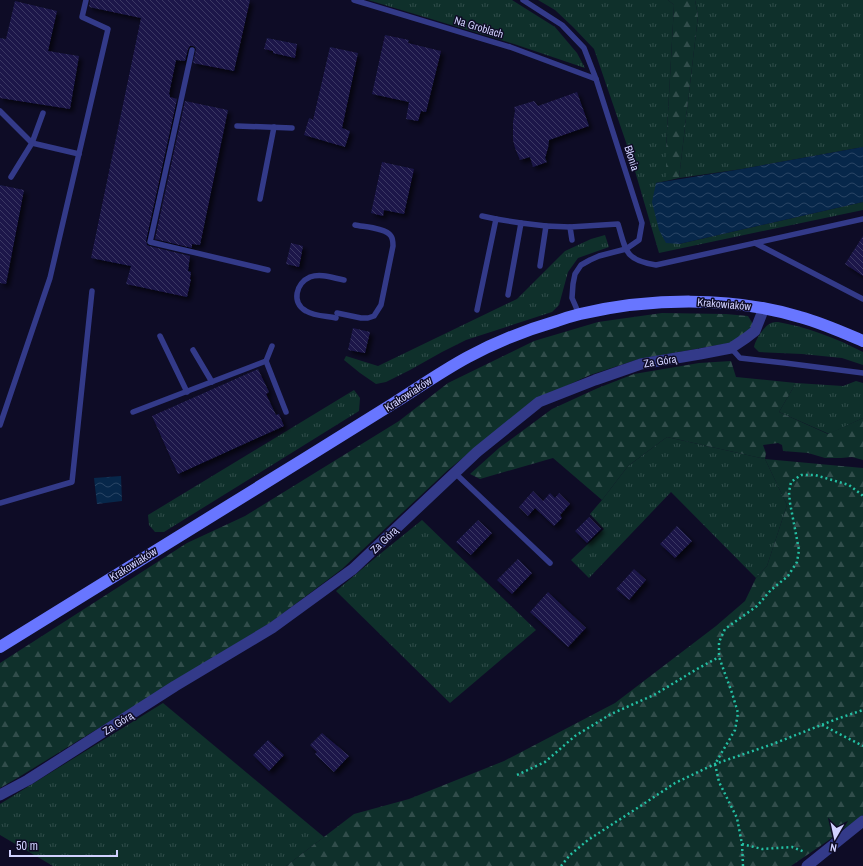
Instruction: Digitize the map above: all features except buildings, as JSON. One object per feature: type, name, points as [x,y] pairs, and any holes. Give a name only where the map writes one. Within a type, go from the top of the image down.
[{"type":"main road","name":"Krakowiaków","points":[[0,647],[174,538],[393,404],[443,371],[492,345],[540,326],[579,314],[614,308],[675,301],[708,302],[764,308],[799,316],[863,341]]},
{"type":"street","name":"Za Górą","points":[[0,795],[28,780],[176,686],[272,628],[353,569],[477,452],[539,402],[641,364],[731,348],[755,331],[764,308]]},
{"type":"street","points":[[806,866],[863,821]]},
{"type":"lane","points":[[0,425],[50,278],[108,29],[82,17],[86,0]]},
{"type":"lane","name":"Na Groblach","points":[[354,0],[510,47],[596,79]]},
{"type":"lane","name":"Błonia","points":[[523,0],[562,25],[584,48],[596,79],[642,223],[639,240],[626,249],[599,256],[581,265],[575,274],[572,298],[579,314]]},
{"type":"lane","points":[[192,50],[150,242],[268,270]]},
{"type":"lane","points":[[0,111],[32,143],[79,154]]},
{"type":"lane","points":[[11,177],[32,143],[43,113]]},
{"type":"lane","points":[[238,126],[292,128]]},
{"type":"lane","points":[[260,199],[274,127]]},
{"type":"lane","points":[[482,216],[546,226],[570,227],[618,224],[626,249],[631,257],[638,261],[656,265],[863,218]]},
{"type":"lane","points":[[477,310],[496,219]]},
{"type":"lane","points":[[508,294],[521,223]]},
{"type":"lane","points":[[344,280],[319,276],[311,277],[305,280],[299,286],[297,292],[297,299],[300,306],[311,314],[361,318],[374,316],[381,305],[393,240],[385,231],[355,225]]},
{"type":"lane","points":[[540,266],[546,226]]},
{"type":"lane","points":[[570,227],[572,240]]},
{"type":"lane","points":[[755,243],[863,299]]},
{"type":"lane","points":[[0,503],[72,482],[92,291]]},
{"type":"lane","points":[[160,336],[187,392]]},
{"type":"lane","points":[[272,346],[266,361],[286,412]]},
{"type":"lane","points":[[731,348],[740,358],[863,373]]},
{"type":"lane","points":[[193,350],[212,382]]},
{"type":"lane","points":[[134,412],[266,361]]},
{"type":"lane","points":[[455,473],[550,563]]},
{"type":"path","points":[[744,866],[737,818],[719,782],[715,764],[735,730],[738,713],[719,657],[719,642],[725,629],[757,606],[771,590],[788,576],[797,562],[799,550],[790,503],[789,492],[791,482],[801,475],[815,475],[849,485],[863,497]]},
{"type":"path","points":[[517,775],[545,762],[575,736],[610,714],[654,695],[719,657]]},
{"type":"path","points":[[561,866],[570,855],[588,840],[675,783],[715,764],[863,710]]},
{"type":"path","points":[[822,725],[863,746]]},
{"type":"path","points":[[742,844],[762,849],[792,847],[806,852],[816,858]]},
{"type":"green space","points":[[368,0],[512,0],[555,27],[577,53],[585,68],[514,44]]},
{"type":"green space","points":[[538,0],[668,0],[674,5],[666,149],[666,181],[656,183],[679,244],[863,202],[863,210],[659,253],[630,154],[594,49],[555,10]]},
{"type":"green space","points":[[668,0],[695,0],[698,16],[679,178],[666,181],[666,149],[674,5]]},
{"type":"green space","points":[[695,0],[863,0],[863,147],[742,169],[679,178],[698,16]]},
{"type":"green space","points":[[605,235],[609,247],[578,258],[568,272],[559,305],[552,312],[466,340],[386,382],[376,384],[344,360],[346,356],[378,366],[517,299],[565,251],[591,239]]},
{"type":"green space","points":[[662,313],[726,314],[748,316],[753,324],[750,330],[735,342],[639,359],[590,375],[531,402],[448,470],[342,569],[270,623],[0,788],[0,663],[187,543],[245,516],[399,421],[448,383],[534,341],[598,322]]},
{"type":"green space","points":[[773,322],[778,322],[821,334],[863,352],[863,365],[842,358],[759,352],[754,347],[760,334],[768,325]]},
{"type":"green space","points":[[731,361],[736,377],[796,383],[779,412],[828,434],[863,418],[863,460],[852,457],[825,458],[808,453],[783,451],[782,445],[778,443],[763,445],[766,453],[765,459],[667,437],[628,466],[602,500],[553,458],[480,479],[470,474],[499,448],[552,409],[598,388],[634,374],[699,363]]},
{"type":"green space","points":[[856,381],[863,383],[863,418],[829,434],[779,412],[796,383],[843,386]]},
{"type":"green space","points":[[354,390],[360,398],[359,411],[164,532],[155,532],[149,525],[148,515]]},
{"type":"green space","points":[[667,437],[765,459],[787,505],[767,566],[756,578],[671,492],[589,578],[571,560],[604,529],[590,514],[628,466]]},
{"type":"green space","points":[[765,459],[863,468],[863,815],[791,866],[286,866],[354,814],[409,799],[504,761],[615,703],[716,626],[745,601],[756,578],[767,566],[787,505]]},
{"type":"green space","points":[[422,520],[536,630],[450,703],[336,591]]},
{"type":"green space","points":[[163,703],[324,837],[286,866],[53,866],[0,835],[0,804]]},
{"type":"water","points":[[863,147],[863,202],[679,244],[666,243],[659,230],[652,202],[656,183]]},
{"type":"water","points":[[121,476],[122,501],[97,504],[94,478]]}]
